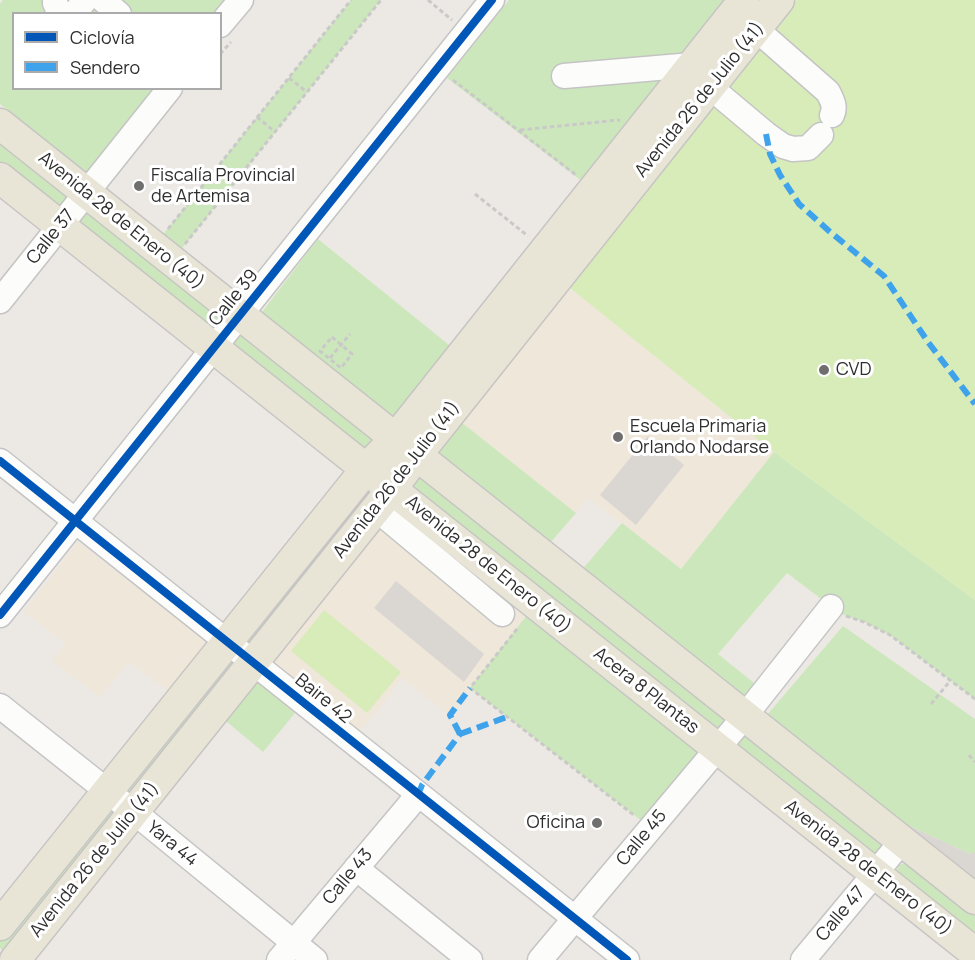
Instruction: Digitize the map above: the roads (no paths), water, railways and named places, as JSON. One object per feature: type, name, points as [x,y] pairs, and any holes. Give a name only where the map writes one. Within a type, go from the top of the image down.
[{"type":"main road","name":"Avenida 26 de Julio (41)","points":[[0,925],[366,469],[405,447],[701,76],[744,0]]},
{"type":"main road","name":"Avenida 26 de Julio (41)","points":[[15,960],[384,499],[405,447],[545,250],[637,135],[756,29],[779,0]]},
{"type":"main road","name":"Avenida 28 de Enero (40)","points":[[0,124],[975,899]]},
{"type":"main road","name":"Avenida 28 de Enero (40)","points":[[0,178],[366,469],[384,499],[718,748],[975,953]]},
{"type":"street","points":[[76,12],[85,0]]},
{"type":"street","points":[[103,0],[118,12]]},
{"type":"street","points":[[222,23],[241,0]]},
{"type":"street","name":"Calle 39","points":[[0,615],[492,0]]},
{"type":"street","points":[[564,76],[701,76],[766,134],[783,146],[793,149],[808,148],[834,111],[832,101],[828,92],[756,29]]},
{"type":"street","name":"Calle 37","points":[[0,302],[168,90]]},
{"type":"street","name":"Baire 42","points":[[0,461],[627,960]]},
{"type":"street","points":[[384,499],[511,619]]},
{"type":"street","name":"Calle 45","points":[[540,960],[744,717],[831,607]]},
{"type":"street","name":"Yara 44","points":[[0,706],[133,812],[286,951],[315,960]]},
{"type":"street","name":"Calle 43","points":[[286,951],[418,795]]},
{"type":"street","name":"Calle 47","points":[[803,960],[902,841]]},
{"type":"street","points":[[356,868],[470,960]]},
{"type":"place","name":"Fiscalía Provincial de Artemisa","points":[[139,186]]},
{"type":"place","name":"CVD","points":[[824,370]]},
{"type":"place","name":"Escuela Primaria Orlando Nodarse","points":[[618,437]]},
{"type":"place","name":"Oficina","points":[[597,823]]}]
